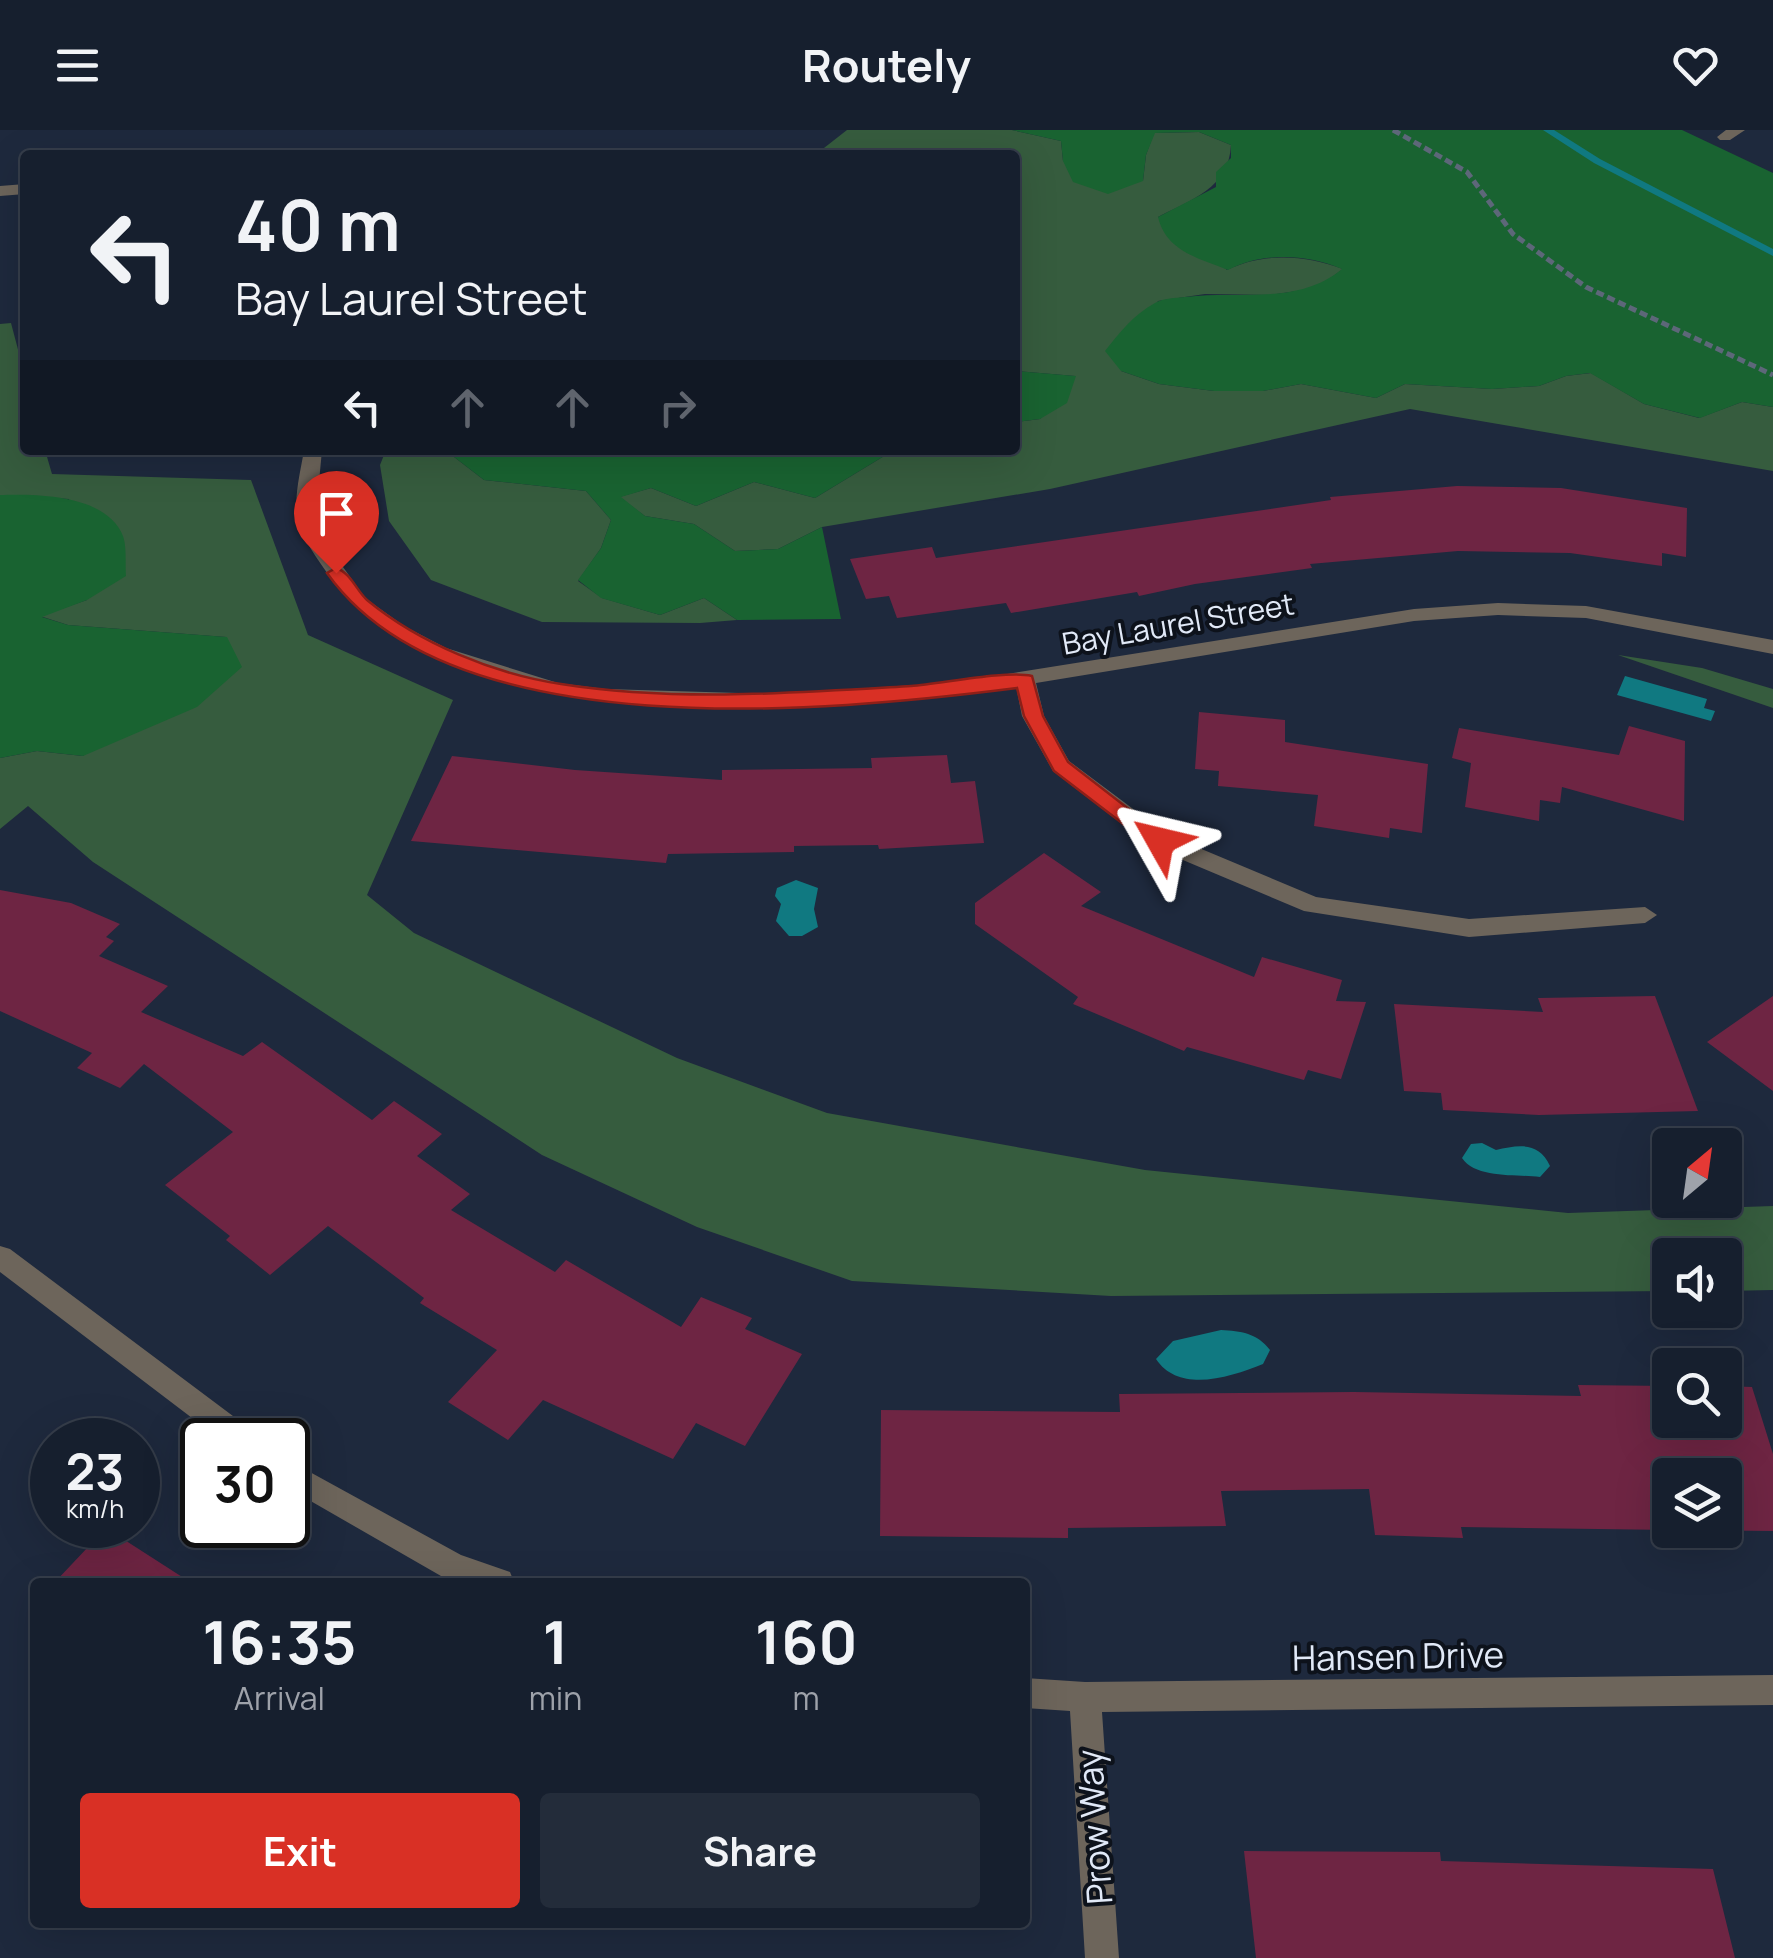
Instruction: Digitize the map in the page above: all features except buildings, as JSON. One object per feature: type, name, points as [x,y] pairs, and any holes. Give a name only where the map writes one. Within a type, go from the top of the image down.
[{"type":"street","name":"Bay Laurel Street","points":[[312,455],[306,514],[316,542],[358,602],[397,631],[439,653],[556,690],[604,696],[770,701],[951,690],[1414,615],[1498,609],[1586,612],[1773,648]]},
{"type":"street","points":[[1025,681],[1034,716],[1061,766],[1160,841],[1312,905],[1469,928],[1645,916]]},
{"type":"street","points":[[0,1258],[214,1418]]},
{"type":"street","points":[[310,1485],[452,1566],[487,1578]]},
{"type":"street","name":"Hansen Drive","points":[[1030,1692],[1085,1697],[1773,1690]]},
{"type":"street","name":"Prow Way","points":[[1085,1697],[1102,1958]]},
{"type":"path","points":[[1393,130],[1467,172],[1513,234],[1586,286],[1773,375]]},
{"type":"shaded area","points":[[847,130],[1012,130],[1061,141],[1063,161],[1143,181],[1154,133],[1199,132],[1231,145],[1229,160],[1206,191],[1158,217],[1227,270],[1270,258],[1314,261],[1343,269],[1317,288],[1270,295],[1205,294],[1158,301],[1121,371],[1159,384],[1214,391],[1263,391],[1301,384],[1376,398],[1405,384],[1492,389],[1539,386],[1566,376],[1591,373],[1644,404],[1699,418],[1742,402],[1773,407],[1773,471],[1410,409],[1050,489],[822,527],[778,549],[735,551],[694,524],[645,516],[619,497],[651,488],[696,506],[754,482],[815,498],[886,455],[1020,455],[1020,421],[1040,419],[1075,376],[1020,371],[1020,150],[821,150]]},
{"type":"shaded area","points":[[1012,130],[1682,130],[1773,173],[1773,407],[1742,402],[1700,418],[1644,404],[1590,373],[1566,376],[1539,386],[1492,389],[1405,384],[1376,398],[1301,384],[1263,391],[1214,391],[1159,384],[1121,371],[1105,351],[1133,318],[1158,301],[1287,292],[1325,281],[1342,269],[1314,260],[1284,257],[1255,260],[1228,270],[1185,252],[1168,238],[1158,217],[1216,187],[1216,172],[1231,158],[1231,145],[1199,132],[1155,133],[1146,155],[1143,181],[1108,194],[1073,182],[1063,161],[1061,141]]},
{"type":"shaded area","points":[[11,323],[20,357],[20,455],[46,455],[52,474],[251,480],[308,635],[453,700],[367,895],[414,933],[677,1058],[827,1113],[1145,1170],[1568,1213],[1652,1210],[1652,1218],[1742,1218],[1742,1207],[1773,1206],[1773,1290],[1742,1291],[1742,1238],[1652,1238],[1652,1291],[1111,1296],[852,1281],[697,1227],[542,1155],[93,862],[28,806],[0,829],[0,758],[37,751],[83,756],[226,637],[68,625],[40,616],[87,600],[69,499],[0,495],[0,324]]},
{"type":"shaded area","points":[[1020,371],[1076,376],[1067,403],[1040,419],[1020,421]]},
{"type":"shaded area","points":[[384,455],[452,455],[484,480],[586,491],[611,520],[601,548],[578,581],[602,598],[660,615],[704,598],[737,620],[542,622],[431,580],[389,521],[380,465]]},
{"type":"shaded area","points":[[452,455],[886,455],[815,498],[754,482],[696,506],[651,488],[621,497],[645,516],[694,524],[735,551],[778,549],[822,527],[841,619],[737,620],[704,598],[660,615],[601,598],[578,580],[601,548],[611,520],[586,491],[484,480]]},
{"type":"shaded area","points":[[0,495],[51,496],[86,504],[114,522],[123,536],[126,576],[87,600],[42,617],[68,625],[227,637],[242,667],[197,707],[83,756],[37,751],[0,758]]},
{"type":"shaded area","points":[[1618,655],[1702,668],[1773,689],[1773,708]]},
{"type":"shaded area","points":[[1625,676],[1707,699],[1704,708],[1715,711],[1711,721],[1617,695]]},
{"type":"shaded area","points":[[796,880],[818,888],[814,909],[818,927],[802,936],[789,936],[776,921],[781,904],[775,896],[777,888]]},
{"type":"shaded area","points":[[1482,1143],[1496,1150],[1520,1146],[1534,1149],[1550,1166],[1540,1177],[1477,1169],[1462,1158],[1471,1144]]},
{"type":"shaded area","points":[[1221,1330],[1242,1332],[1260,1340],[1270,1350],[1263,1364],[1206,1380],[1178,1376],[1156,1359],[1173,1341]]},
{"type":"waterway","points":[[1548,130],[1597,161],[1773,253]]},
{"type":"route","points":[[336,573],[358,602],[397,631],[482,669],[556,690],[604,696],[770,701],[951,690],[1025,681],[1034,716],[1061,766],[1160,841]]}]
